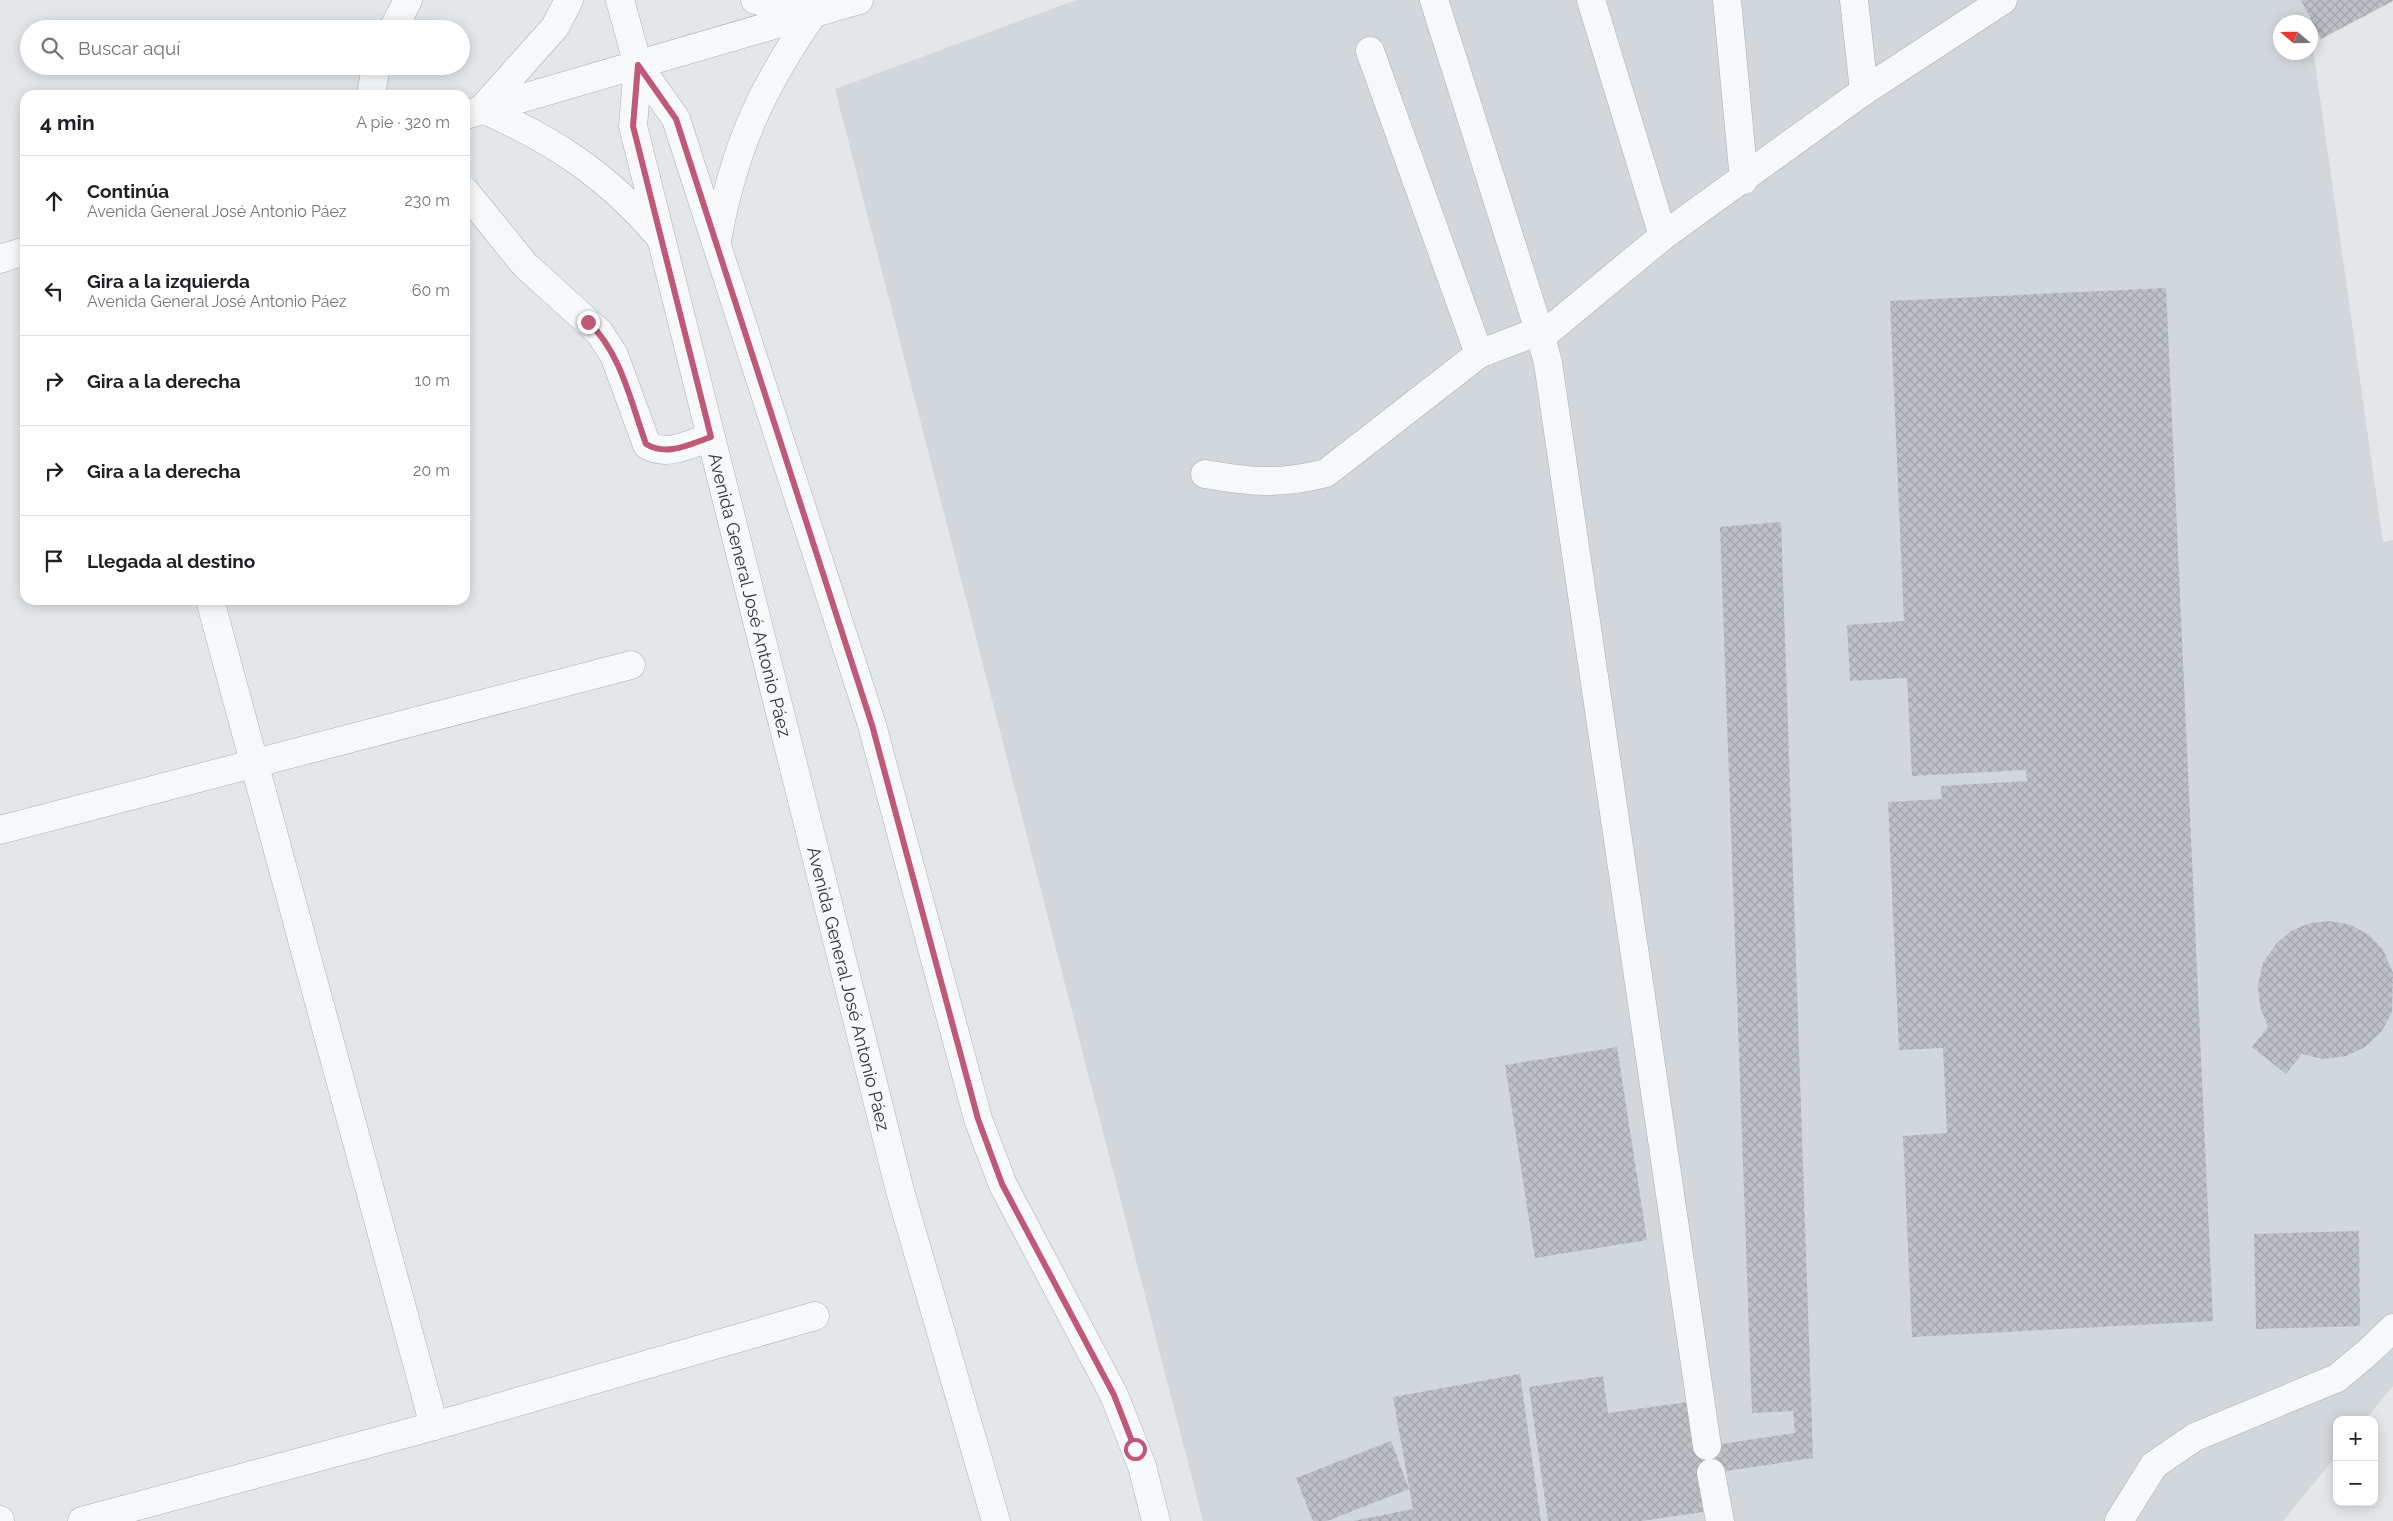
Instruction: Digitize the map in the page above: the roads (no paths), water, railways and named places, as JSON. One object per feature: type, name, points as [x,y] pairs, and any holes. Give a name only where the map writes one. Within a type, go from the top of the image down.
[{"type":"street","points":[[398,20],[408,0]]},
{"type":"street","points":[[473,112],[555,27],[569,0]]},
{"type":"street","points":[[620,0],[638,65],[676,119],[872,725],[978,1119],[1002,1184],[1114,1395],[1142,1466],[1156,1521]]},
{"type":"street","points":[[755,0],[813,14]]},
{"type":"street","points":[[473,112],[859,0]]},
{"type":"street","points":[[1434,0],[1541,337],[1550,372],[1708,1446]]},
{"type":"street","points":[[1591,0],[1663,236]]},
{"type":"street","points":[[1727,0],[1744,180]]},
{"type":"street","points":[[1854,0],[1864,91]]},
{"type":"street","points":[[1541,337],[1663,236],[1744,180],[1864,91],[1994,3]]},
{"type":"street","points":[[716,244],[727,188],[738,152],[756,108],[782,59],[813,14]]},
{"type":"street","points":[[1370,51],[1479,354]]},
{"type":"street","name":"Avenida General José Antonio Páez","points":[[638,65],[633,126],[900,1191],[996,1521]]},
{"type":"street","points":[[372,90],[374,75]]},
{"type":"street","points":[[473,112],[518,125],[554,144],[614,188],[663,241]]},
{"type":"street","points":[[470,197],[525,265],[599,332],[614,355],[646,444],[656,450],[667,451],[711,437]]},
{"type":"street","points":[[0,260],[20,254]]},
{"type":"street","points":[[1205,474],[1249,482],[1296,481],[1326,473],[1479,354],[1531,334],[1541,337]]},
{"type":"street","points":[[211,605],[434,1426]]},
{"type":"street","points":[[0,830],[254,762],[632,665]]},
{"type":"street","points":[[82,1521],[434,1426],[814,1316]]},
{"type":"street","points":[[2119,1521],[2154,1465],[2195,1438],[2337,1378],[2393,1328]]},
{"type":"street","points":[[1711,1473],[1720,1521]]}]
